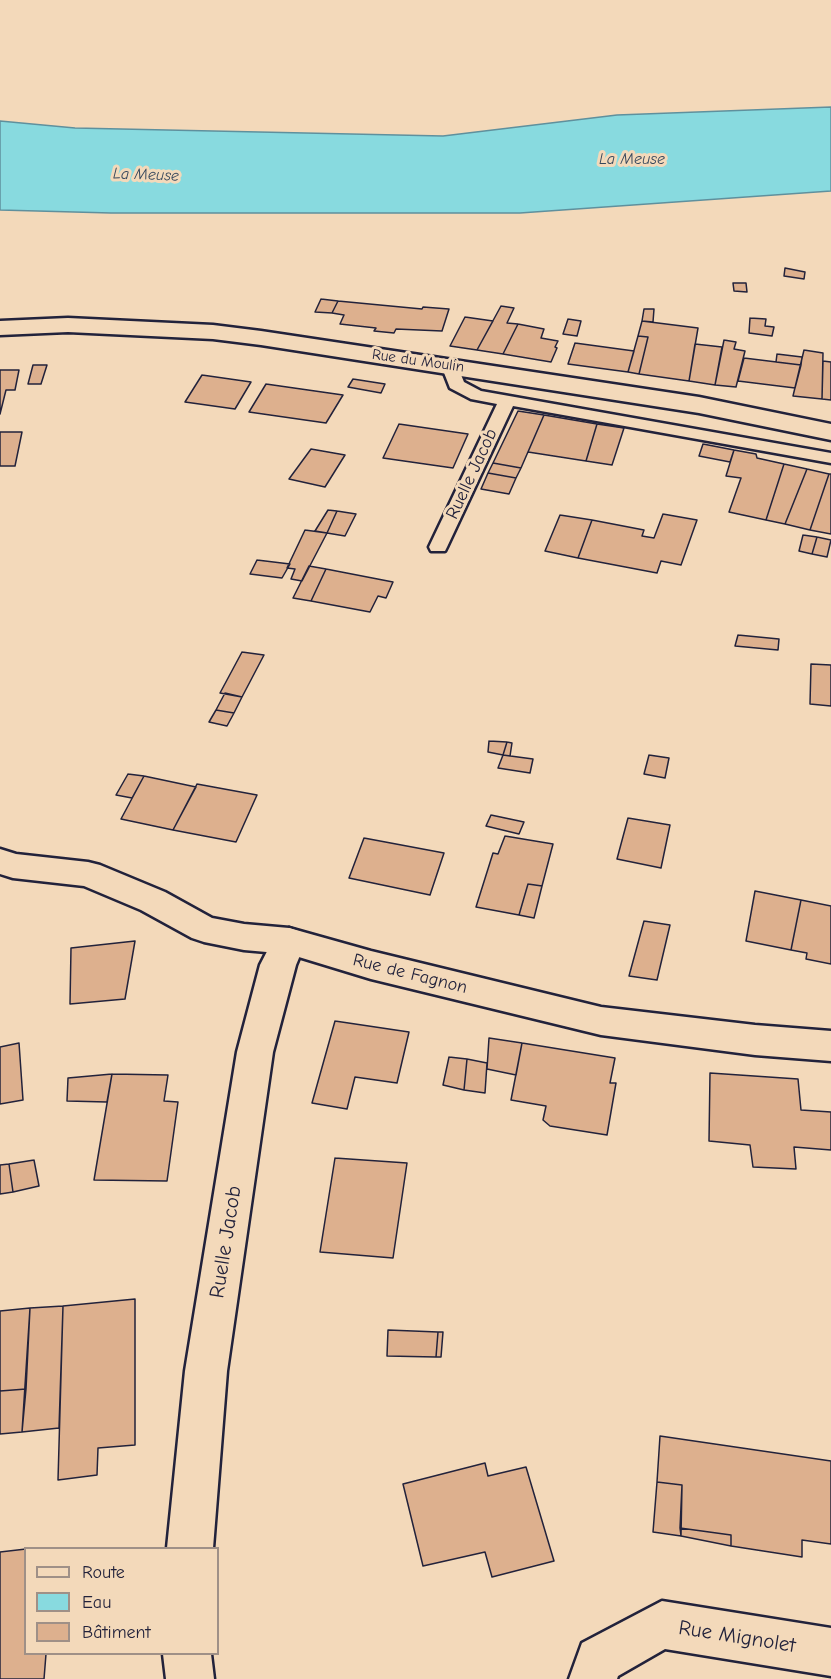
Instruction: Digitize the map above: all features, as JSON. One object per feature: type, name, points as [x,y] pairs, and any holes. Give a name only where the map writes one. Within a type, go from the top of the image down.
[{"type":"street","name":"Rue du Moulin","points":[[0,328],[68,325],[213,332],[449,365],[699,405],[831,432]]},
{"type":"street","name":"Rue de Fagnon","points":[[0,861],[13,866],[88,874],[153,901],[204,928],[244,937],[289,942],[372,965],[601,1021],[755,1040],[831,1046]]},
{"type":"street","name":"Ruelle Jacob","points":[[190,1547],[206,1371],[255,1052],[278,965],[289,942]]},
{"type":"street","name":"Rue Mignolet","points":[[593,1679],[599,1660],[662,1625],[831,1652]]},
{"type":"street","points":[[187,1655],[190,1679]]},
{"type":"lane","points":[[449,365],[456,384],[477,395],[831,458]]},
{"type":"lane","name":"Ruelle Jacob","points":[[438,547],[507,400]]},
{"type":"water","name":"La Meuse","points":[[831,107],[831,191],[520,213],[111,213],[0,210],[0,121],[75,128],[443,136],[617,115]]},
{"type":"building","points":[[785,268],[805,272],[804,279],[784,276]]},
{"type":"building","points":[[733,283],[746,283],[747,292],[734,291]]},
{"type":"building","points":[[321,299],[338,301],[332,313],[315,312]]},
{"type":"building","points":[[338,301],[422,309],[423,307],[449,309],[442,331],[396,329],[394,333],[374,331],[376,328],[340,324],[344,315],[332,313]]},
{"type":"building","points":[[501,306],[514,308],[507,323],[518,324],[503,354],[477,350]]},
{"type":"building","points":[[644,309],[654,309],[653,322],[642,321]]},
{"type":"building","points":[[465,317],[493,321],[477,350],[450,346]]},
{"type":"building","points":[[750,318],[766,319],[765,326],[774,327],[772,336],[749,333]]},
{"type":"building","points":[[568,319],[581,321],[577,336],[563,334]]},
{"type":"building","points":[[642,321],[698,328],[689,381],[639,374],[648,337],[638,336]]},
{"type":"building","points":[[518,324],[544,329],[541,338],[558,341],[551,362],[503,354]]},
{"type":"building","points":[[638,336],[648,337],[639,374],[628,372]]},
{"type":"building","points":[[724,340],[736,342],[734,349],[745,351],[736,387],[715,385]]},
{"type":"building","points":[[575,343],[634,351],[628,372],[568,364]]},
{"type":"building","points":[[695,344],[722,347],[715,385],[689,381]]},
{"type":"building","points":[[804,350],[823,353],[822,399],[793,396]]},
{"type":"building","points":[[777,354],[802,357],[801,365],[776,362]]},
{"type":"building","points":[[744,358],[801,365],[795,388],[738,381]]},
{"type":"building","points":[[823,361],[831,362],[831,400],[822,399]]},
{"type":"building","points":[[33,365],[47,365],[41,384],[28,384]]},
{"type":"building","points":[[0,370],[19,370],[15,390],[6,390],[0,414]]},
{"type":"building","points":[[202,375],[251,382],[235,409],[185,402]]},
{"type":"building","points":[[353,379],[385,384],[381,393],[348,387]]},
{"type":"building","points":[[266,384],[343,395],[326,423],[249,412]]},
{"type":"building","points":[[518,411],[544,415],[521,468],[493,463]]},
{"type":"building","points":[[544,415],[597,424],[586,461],[528,452]]},
{"type":"building","points":[[399,424],[468,434],[453,468],[383,458]]},
{"type":"building","points":[[597,424],[624,428],[612,465],[586,461]]},
{"type":"building","points":[[0,432],[22,432],[15,466],[0,466]]},
{"type":"building","points":[[703,444],[734,450],[730,462],[699,456]]},
{"type":"building","points":[[311,449],[345,455],[325,487],[289,479]]},
{"type":"building","points":[[734,450],[756,454],[757,458],[784,464],[766,520],[729,512],[741,478],[726,476]]},
{"type":"building","points":[[493,463],[521,468],[516,478],[488,473]]},
{"type":"building","points":[[784,464],[807,469],[785,524],[766,520]]},
{"type":"building","points":[[807,469],[829,474],[810,530],[785,524]]},
{"type":"building","points":[[488,473],[516,478],[509,494],[481,489]]},
{"type":"building","points":[[829,474],[831,474],[831,534],[810,530]]},
{"type":"building","points":[[328,510],[337,511],[327,533],[315,531]]},
{"type":"building","points":[[337,511],[356,514],[345,536],[327,533]]},
{"type":"building","points":[[663,514],[697,520],[681,565],[661,561],[657,573],[578,558],[592,520],[644,530],[642,536],[654,538]]},
{"type":"building","points":[[560,515],[592,520],[578,558],[545,551]]},
{"type":"building","points":[[305,530],[327,533],[302,581],[291,579],[295,569],[287,568]]},
{"type":"building","points":[[803,535],[817,537],[812,554],[799,551]]},
{"type":"building","points":[[817,537],[831,540],[827,557],[812,554]]},
{"type":"building","points":[[257,560],[290,564],[282,578],[250,574]]},
{"type":"building","points":[[309,566],[326,569],[311,601],[293,598]]},
{"type":"building","points":[[326,569],[393,582],[386,598],[378,596],[370,612],[311,601]]},
{"type":"building","points":[[738,635],[779,639],[778,650],[735,646]]},
{"type":"building","points":[[242,652],[264,655],[242,697],[220,693]]},
{"type":"building","points":[[811,664],[831,665],[831,706],[810,704]]},
{"type":"building","points":[[225,693],[242,697],[234,713],[216,710]]},
{"type":"building","points":[[216,710],[234,713],[227,726],[209,722]]},
{"type":"building","points":[[489,741],[507,742],[503,755],[488,752]]},
{"type":"building","points":[[507,742],[512,743],[510,756],[503,755]]},
{"type":"building","points":[[503,755],[533,759],[530,773],[498,768]]},
{"type":"building","points":[[649,755],[669,758],[665,778],[644,774]]},
{"type":"building","points":[[128,774],[144,776],[132,798],[116,795]]},
{"type":"building","points":[[144,776],[196,787],[173,830],[121,819]]},
{"type":"building","points":[[197,784],[257,795],[236,842],[173,830]]},
{"type":"building","points":[[491,815],[524,822],[519,834],[486,826]]},
{"type":"building","points":[[628,818],[670,825],[661,868],[617,859]]},
{"type":"building","points":[[505,836],[553,844],[542,886],[528,884],[519,915],[476,907],[493,853],[498,854]]},
{"type":"building","points":[[364,838],[444,853],[430,895],[349,878]]},
{"type":"building","points":[[528,884],[542,886],[534,918],[519,915]]},
{"type":"building","points":[[755,891],[801,900],[791,950],[746,941]]},
{"type":"building","points":[[801,900],[831,906],[831,964],[806,959],[807,953],[791,950]]},
{"type":"building","points":[[644,921],[670,925],[657,980],[629,976]]},
{"type":"building","points":[[135,941],[125,999],[70,1004],[71,948]]},
{"type":"building","points":[[335,1021],[409,1032],[397,1083],[355,1077],[347,1109],[312,1103]]},
{"type":"building","points":[[489,1038],[522,1043],[516,1075],[487,1069]]},
{"type":"building","points":[[19,1043],[23,1100],[0,1104],[0,1047]]},
{"type":"building","points":[[522,1043],[615,1058],[610,1083],[616,1083],[607,1135],[550,1126],[543,1120],[546,1106],[511,1100]]},
{"type":"building","points":[[449,1057],[467,1059],[464,1090],[443,1085]]},
{"type":"building","points":[[467,1059],[487,1063],[485,1093],[464,1090]]},
{"type":"building","points":[[710,1073],[798,1079],[801,1110],[831,1112],[831,1150],[794,1147],[796,1169],[753,1167],[750,1145],[709,1141]]},
{"type":"building","points":[[112,1074],[107,1102],[67,1101],[68,1078]]},
{"type":"building","points":[[112,1074],[168,1075],[164,1101],[178,1102],[167,1181],[94,1180]]},
{"type":"building","points":[[335,1158],[407,1163],[393,1258],[320,1252]]},
{"type":"building","points":[[34,1160],[39,1186],[13,1192],[9,1164]]},
{"type":"building","points":[[9,1164],[13,1192],[0,1194],[0,1165]]},
{"type":"building","points":[[135,1299],[135,1445],[98,1448],[97,1475],[58,1480],[63,1306]]},
{"type":"building","points":[[63,1306],[59,1428],[22,1432],[30,1308]]},
{"type":"building","points":[[30,1308],[26,1389],[0,1391],[0,1311]]},
{"type":"building","points":[[388,1330],[438,1332],[436,1357],[387,1356]]},
{"type":"building","points":[[438,1332],[443,1332],[441,1357],[436,1357]]},
{"type":"building","points":[[26,1389],[22,1432],[0,1434],[0,1391]]},
{"type":"building","points":[[660,1436],[831,1461],[831,1544],[802,1540],[802,1557],[731,1546],[731,1535],[680,1528],[682,1485],[657,1482]]},
{"type":"building","points":[[485,1463],[488,1476],[526,1467],[554,1561],[492,1577],[485,1552],[423,1566],[403,1484]]},
{"type":"building","points":[[657,1482],[682,1485],[681,1536],[653,1532]]},
{"type":"building","points":[[680,1528],[731,1535],[731,1546],[681,1536]]},
{"type":"building","points":[[24,1549],[24,1655],[46,1655],[44,1679],[0,1679],[0,1552]]}]
